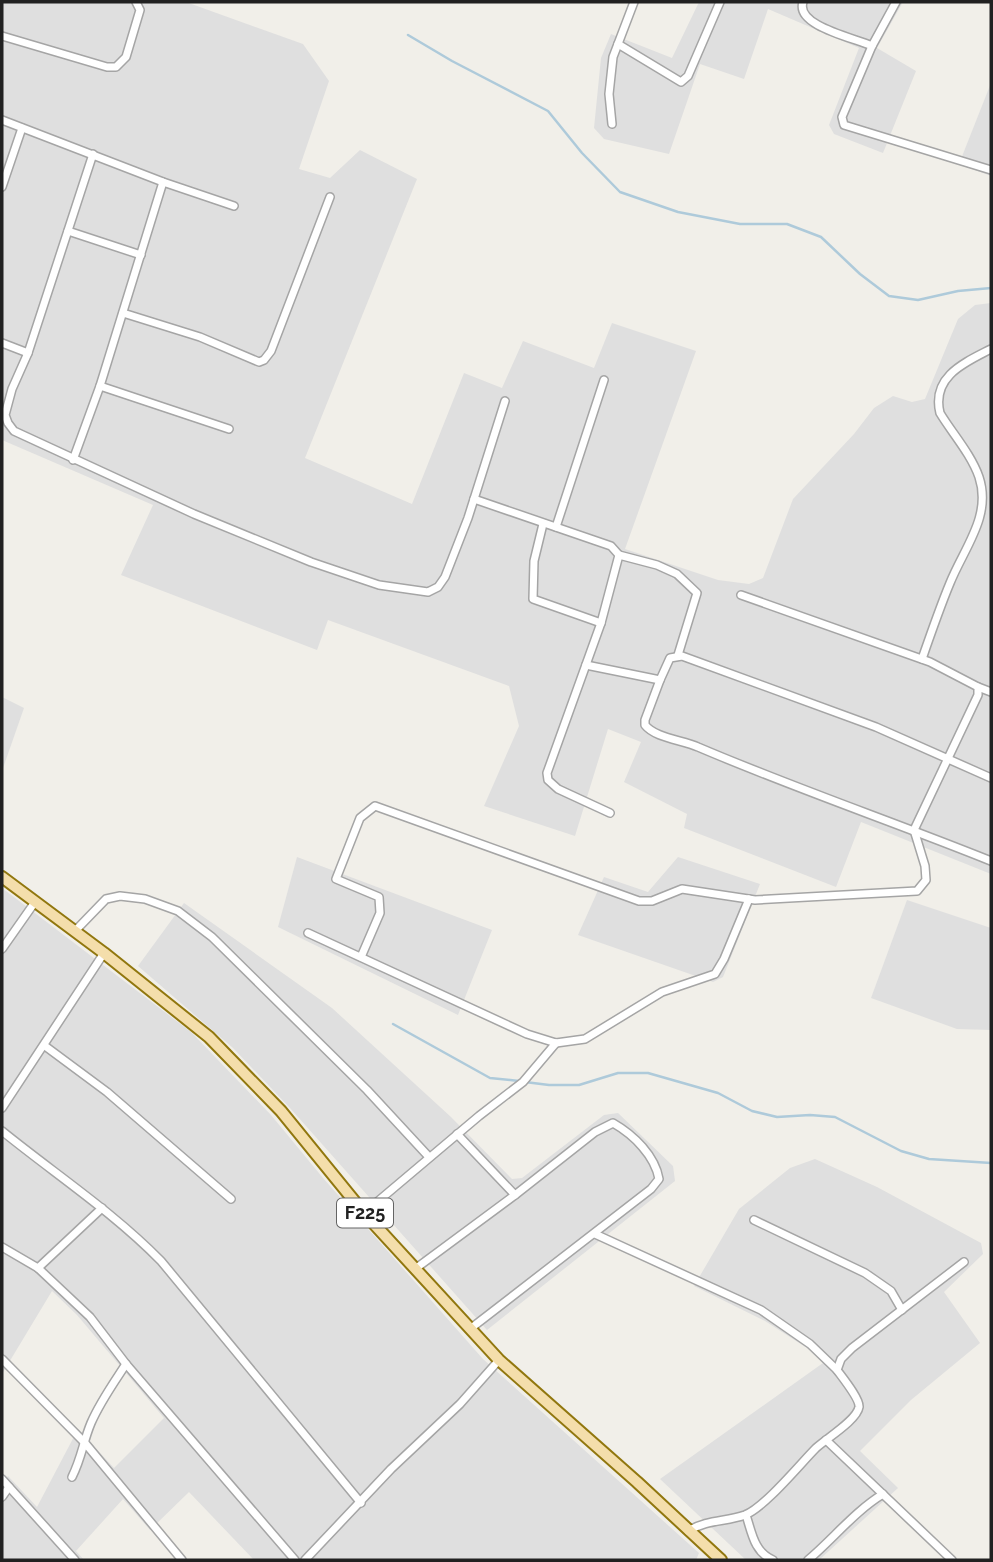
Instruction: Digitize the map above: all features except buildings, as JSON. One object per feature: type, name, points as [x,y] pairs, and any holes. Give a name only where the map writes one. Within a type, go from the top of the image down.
[{"type":"main road","name":"F225","points":[[2,877],[171,1004],[209,1037],[281,1111],[364,1213],[499,1360],[721,1560]]},
{"type":"street","points":[[2,36],[107,67],[116,67],[126,57],[140,10],[136,2]]},
{"type":"street","points":[[612,124],[609,94],[613,57],[634,2]]},
{"type":"street","points":[[618,44],[681,82],[688,76],[720,2]]},
{"type":"street","points":[[803,2],[803,14],[821,27],[872,46]]},
{"type":"street","points":[[896,2],[872,46],[842,117],[844,125],[991,170]]},
{"type":"street","points":[[2,120],[163,182],[234,206]]},
{"type":"street","points":[[2,187],[22,128]]},
{"type":"street","points":[[93,154],[29,353],[12,389],[5,415],[14,431],[27,439],[194,514],[311,562],[380,585],[428,592],[438,587],[446,577],[505,401]]},
{"type":"street","points":[[73,460],[100,386],[163,182]]},
{"type":"street","points":[[123,313],[200,337],[259,362],[264,360],[271,351],[330,197]]},
{"type":"street","points":[[68,230],[141,255]]},
{"type":"street","points":[[2,343],[29,353]]},
{"type":"street","points":[[922,659],[950,581],[975,533],[981,515],[983,494],[974,465],[940,413],[943,384],[956,367],[991,349]]},
{"type":"street","points":[[556,527],[604,380]]},
{"type":"street","points":[[100,386],[229,429]]},
{"type":"street","points":[[474,499],[611,546],[619,555],[657,565],[677,574],[697,593],[678,655]]},
{"type":"street","points":[[543,524],[534,561],[533,599],[601,623]]},
{"type":"street","points":[[610,813],[558,789],[548,780],[547,773],[601,623],[619,555]]},
{"type":"street","points":[[741,595],[922,659],[991,692]]},
{"type":"street","points":[[991,778],[876,727],[748,678],[678,655],[670,659],[645,720],[648,729],[991,861]]},
{"type":"street","points":[[586,665],[660,680]]},
{"type":"street","points":[[361,957],[380,913],[379,897],[335,879],[360,818],[375,806],[639,901],[652,901],[682,889],[749,899],[917,891],[926,880],[925,866],[914,830],[978,695],[978,687]]},
{"type":"street","points":[[75,931],[106,899],[120,895],[145,899],[178,911],[212,937],[367,1090],[429,1157]]},
{"type":"street","points":[[308,933],[527,1034],[556,1043],[585,1039],[662,992],[715,974],[749,899]]},
{"type":"street","points":[[2,949],[35,902]]},
{"type":"street","points":[[2,1108],[104,953]]},
{"type":"street","points":[[364,1213],[523,1082],[556,1043]]},
{"type":"street","points":[[45,1046],[107,1092],[231,1199]]},
{"type":"street","points":[[415,1269],[595,1132],[614,1123],[626,1130],[656,1165],[659,1179],[595,1234],[470,1329]]},
{"type":"street","points":[[2,1131],[139,1238],[162,1261],[361,1503]]},
{"type":"street","points":[[457,1134],[515,1195]]},
{"type":"street","points":[[38,1268],[102,1208]]},
{"type":"street","points":[[754,1220],[865,1273],[891,1291],[902,1310]]},
{"type":"street","points":[[595,1234],[761,1310],[810,1344],[837,1370],[859,1401],[859,1409],[853,1417],[758,1506],[746,1515],[710,1521],[688,1531]]},
{"type":"street","points":[[2,1247],[38,1268],[82,1308],[126,1364],[295,1560]]},
{"type":"street","points":[[837,1370],[841,1359],[852,1348],[964,1262]]},
{"type":"street","points":[[2,1359],[85,1443],[182,1560]]},
{"type":"street","points":[[305,1560],[391,1469],[460,1404],[499,1360]]},
{"type":"street","points":[[72,1477],[81,1460],[101,1402],[126,1364]]},
{"type":"street","points":[[826,1440],[952,1560]]},
{"type":"street","points":[[2,1479],[75,1560]]},
{"type":"street","points":[[2,1497],[9,1487]]},
{"type":"street","points":[[808,1560],[834,1539],[870,1502],[883,1494]]},
{"type":"street","points":[[746,1515],[758,1550],[773,1560]]},
{"type":"shaded area","points":[[2,2],[186,2],[303,44],[329,81],[299,169],[330,178],[360,150],[417,179],[305,458],[412,504],[464,373],[502,388],[523,341],[594,368],[612,323],[696,351],[625,549],[718,580],[749,584],[763,578],[793,499],[854,434],[874,408],[893,396],[912,402],[925,399],[958,319],[975,305],[991,303],[991,874],[861,822],[836,887],[684,828],[687,814],[624,782],[641,742],[608,729],[575,836],[484,806],[519,726],[509,686],[328,620],[317,650],[121,575],[153,505],[2,440]]},
{"type":"shaded area","points":[[699,2],[903,2],[877,48],[916,71],[883,153],[834,134],[829,125],[859,48],[768,9],[744,79],[700,64],[669,154],[604,139],[594,128],[601,58],[611,34],[672,58]]},
{"type":"shaded area","points":[[991,83],[991,176],[959,164]]},
{"type":"shaded area","points":[[2,697],[24,708],[2,771]]},
{"type":"shaded area","points":[[297,857],[492,930],[458,1015],[278,927]]},
{"type":"shaded area","points":[[678,857],[760,884],[723,977],[713,982],[578,935],[604,877],[648,892]]},
{"type":"shaded area","points":[[2,888],[191,1032],[271,1115],[483,1359],[699,1553],[696,1560],[254,1560],[189,1492],[150,1530],[123,1499],[76,1551],[84,1560],[2,1560],[2,1484],[8,1476],[37,1507],[78,1429],[114,1468],[164,1418],[77,1315],[52,1291],[2,1374]]},
{"type":"shaded area","points":[[907,900],[991,928],[991,1030],[957,1029],[871,998]]},
{"type":"shaded area","points":[[184,903],[332,1008],[451,1117],[512,1179],[522,1178],[604,1115],[618,1113],[673,1166],[675,1181],[487,1330],[290,1108],[233,1048],[138,966]]},
{"type":"shaded area","points":[[815,1159],[877,1187],[981,1243],[983,1254],[944,1292],[980,1343],[911,1400],[860,1451],[898,1488],[819,1560],[746,1560],[660,1479],[823,1363],[810,1350],[765,1321],[694,1286],[739,1209],[790,1168]]},
{"type":"waterway","points":[[408,35],[548,111],[582,153],[620,192],[678,212],[740,224],[787,224],[821,237],[860,274],[889,296],[918,300],[958,291],[991,288]]},
{"type":"waterway","points":[[393,1024],[490,1078],[519,1081]]},
{"type":"waterway","points":[[525,1082],[579,1085],[618,1073],[648,1073],[718,1093],[752,1111],[777,1117],[835,1117],[901,1151],[929,1159],[991,1163]]}]
